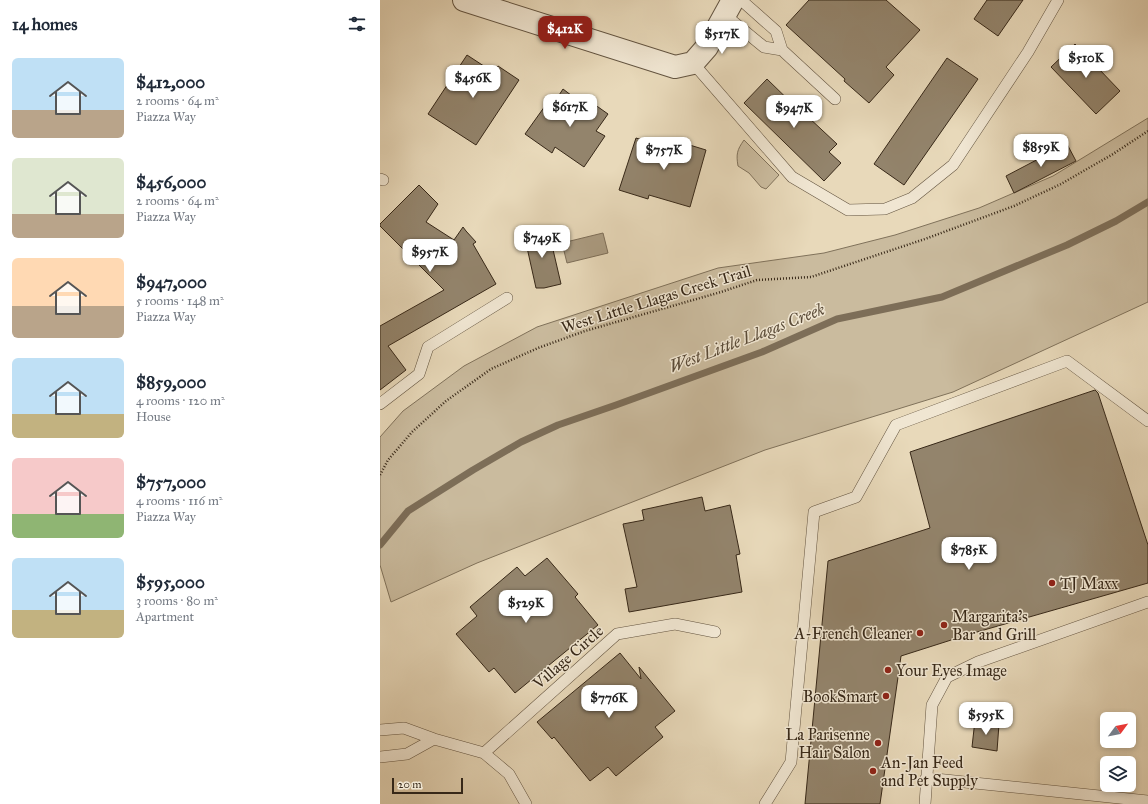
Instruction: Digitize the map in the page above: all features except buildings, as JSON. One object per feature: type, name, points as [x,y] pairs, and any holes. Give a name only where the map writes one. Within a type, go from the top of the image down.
[{"type":"street","points":[[464,0],[675,67],[693,63],[707,47],[729,8]]},
{"type":"lane","points":[[741,0],[776,31],[782,50],[835,99]]},
{"type":"lane","points":[[693,63],[792,177],[848,210],[885,209],[912,198],[953,165],[1028,52],[1058,0]]},
{"type":"lane","points":[[729,8],[764,47],[782,50]]},
{"type":"lane","points":[[380,404],[419,374],[428,346],[507,298]]},
{"type":"lane","points":[[765,804],[791,762],[814,512],[856,497],[896,425],[1067,361],[1148,421]]},
{"type":"lane","points":[[924,804],[932,704],[947,677],[978,662],[1148,602]]},
{"type":"lane","name":"Village Circle","points":[[484,753],[617,634],[675,624],[715,632]]},
{"type":"lane","points":[[380,730],[404,728],[434,739],[484,753],[509,774],[526,804]]},
{"type":"lane","points":[[380,757],[407,754],[434,739]]},
{"type":"lane","points":[[926,778],[1088,799],[1148,801]]},
{"type":"path","name":"West Little Llagas Creek Trail","points":[[380,475],[388,460],[412,432],[446,401],[491,369],[538,348],[585,331],[721,292],[757,280],[810,277],[925,239],[1021,203],[1061,184],[1113,154],[1148,131]]},
{"type":"shaded area","points":[[1148,118],[1148,302],[953,392],[765,450],[477,563],[391,602],[380,565],[380,437],[403,411],[464,366],[537,327],[718,268],[824,253],[895,235],[979,208],[1053,176]]},
{"type":"shaded area","points":[[744,140],[779,175],[766,189],[761,187],[749,173],[738,166],[738,152]]},
{"type":"shaded area","points":[[603,233],[608,253],[567,263],[562,243]]},
{"type":"waterway","name":"West Little Llagas Creek","points":[[380,545],[408,511],[521,442],[558,425],[762,352],[837,319],[942,297],[1067,245],[1116,221],[1148,202]]},
{"type":"place","name":"TJ Maxx","points":[[1052,583]]},
{"type":"place","name":"Margarita's Bar and Grill","points":[[944,625]]},
{"type":"place","name":"A-French Cleaner","points":[[920,633]]},
{"type":"place","name":"Your Eyes Image","points":[[888,670]]},
{"type":"place","name":"BookSmart","points":[[886,696]]},
{"type":"place","name":"La Parisenne Hair Salon","points":[[878,743]]},
{"type":"place","name":"An-Jan Feed and Pet Supply","points":[[873,771]]}]
